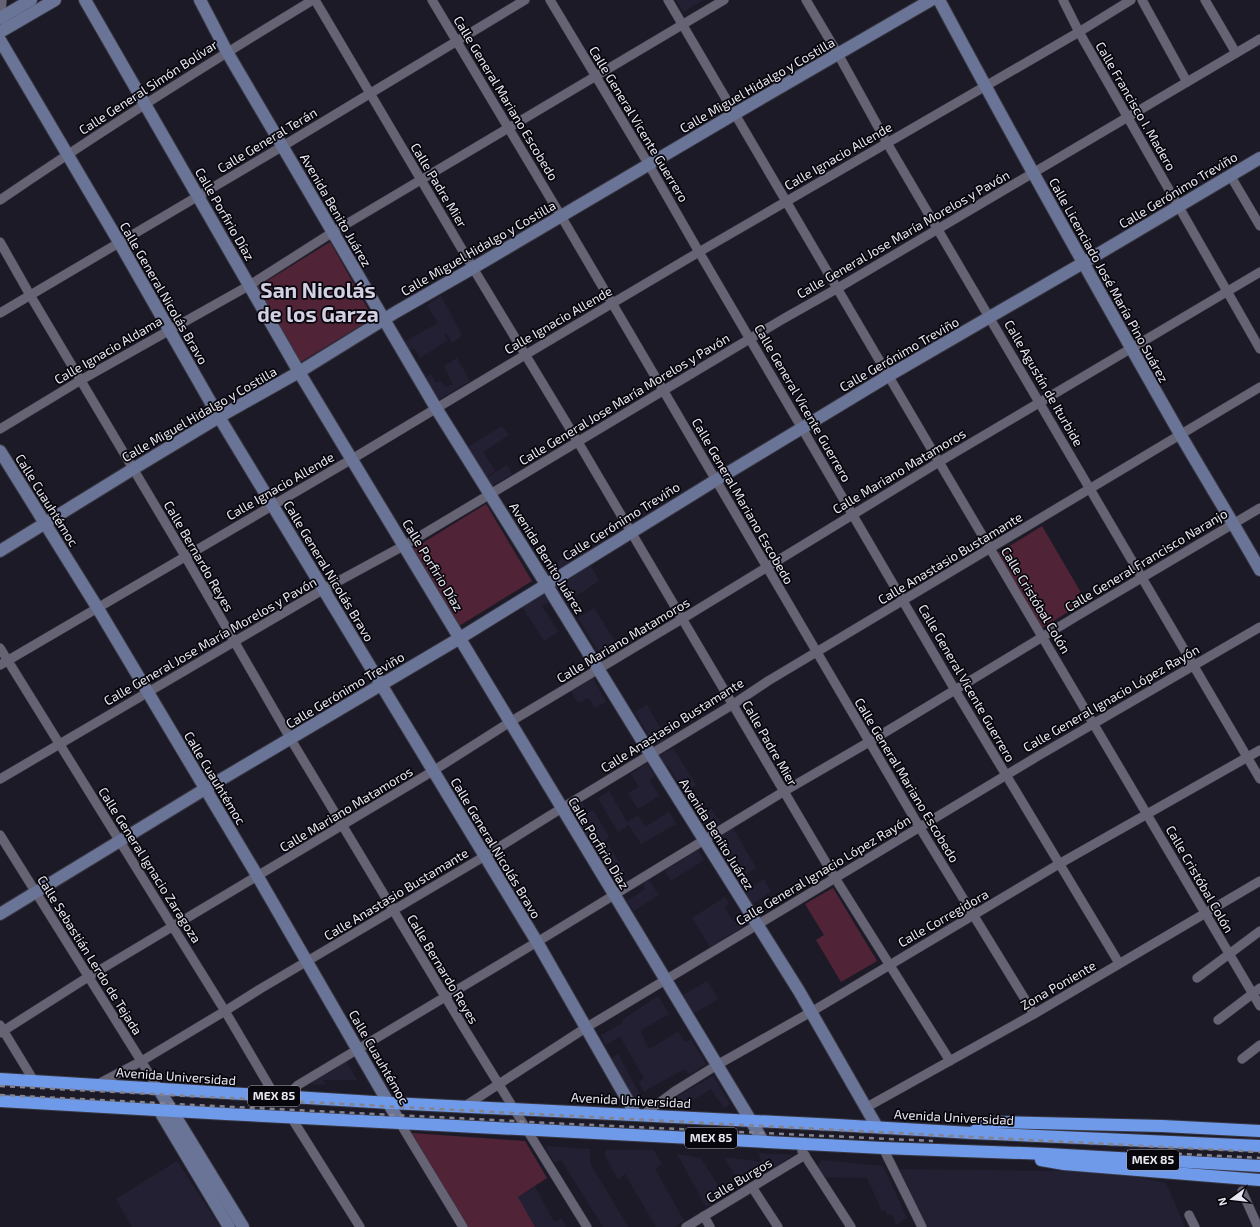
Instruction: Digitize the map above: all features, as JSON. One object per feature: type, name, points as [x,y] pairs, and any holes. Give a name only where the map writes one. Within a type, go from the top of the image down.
[{"type":"highway","name":"Avenida Universidad","points":[[0,1079],[390,1103],[750,1120],[1049,1137],[1260,1146]]},
{"type":"highway","name":"MEX 85","points":[[0,1101],[527,1130],[883,1148],[1047,1154],[1260,1166]]},
{"type":"highway","points":[[972,1133],[983,1125],[997,1122],[1162,1126],[1260,1131]]},
{"type":"highway","points":[[1021,1153],[1043,1160],[1064,1164],[1260,1180]]},
{"type":"street","points":[[2,0],[2,24]]},
{"type":"street","points":[[2,24],[31,0]]},
{"type":"street","points":[[2,24],[55,0]]},
{"type":"street","name":"Calle Porfirio Díaz","points":[[85,0],[300,372],[763,1141]]},
{"type":"street","name":"Avenida Benito Juárez","points":[[200,0],[228,52],[332,232],[385,319],[436,408],[599,668],[651,755],[811,1012],[877,1127]]},
{"type":"street","name":"Calle General Simón Bolívar","points":[[0,200],[145,104],[314,0]]},
{"type":"street","name":"Calle Padre Mier","points":[[314,0],[578,442],[783,792],[950,1061]]},
{"type":"street","name":"Calle General Mariano Escobedo","points":[[432,0],[561,216],[816,653],[920,828],[1034,1014]]},
{"type":"street","name":"Calle General Terán","points":[[0,313],[283,146],[525,0]]},
{"type":"street","name":"Calle General Vicente Guerrero","points":[[550,0],[649,165],[698,252],[904,600],[955,690],[1119,964]]},
{"type":"street","name":"Calle Cristóbal Colón","points":[[668,0],[736,113],[938,462],[1205,914],[1229,954],[1256,991],[1260,1006]]},
{"type":"street","name":"Calle Ignacio Aldama","points":[[0,429],[81,380],[250,285],[332,232],[724,0]]},
{"type":"street","name":"Calle Agustín de Iturbide","points":[[806,0],[838,54],[887,143],[1260,779]]},
{"type":"street","name":"Calle Miguel Hidalgo y Costilla","points":[[0,551],[219,417],[300,372],[385,319],[931,0]]},
{"type":"street","name":"Calle Licenciado José María Pino Suárez","points":[[939,0],[1083,263],[1260,570]]},
{"type":"street","name":"Calle Francisco I. Madero","points":[[1063,0],[1079,32],[1260,349]]},
{"type":"street","name":"Calle Ignacio Allende","points":[[4,663],[97,607],[352,459],[525,354],[698,252],[1079,32],[1131,0]]},
{"type":"street","points":[[1142,0],[1187,82]]},
{"type":"street","points":[[1205,0],[1236,53]]},
{"type":"street","name":"Calle General Jose María Morelos y Pavón","points":[[0,779],[235,643],[324,589],[405,545],[663,390],[1260,39]]},
{"type":"street","name":"Calle General Nicolás Bravo","points":[[0,40],[68,154],[219,417],[537,942],[639,1115]]},
{"type":"street","name":"Calle Gerónimo Treviño","points":[[0,914],[290,738],[460,638],[888,376],[1179,207],[1260,158]]},
{"type":"street","points":[[1230,175],[1260,226]]},
{"type":"street","name":"Calle Bernardo Reyes","points":[[0,242],[185,556],[290,738],[500,1084],[513,1108],[587,1227]]},
{"type":"street","name":"Calle Mariano Matamoros","points":[[1,1029],[258,877],[433,771],[510,722],[767,568],[938,462],[1260,272]]},
{"type":"street","name":"Calle Anastasio Bustamante","points":[[98,1084],[140,1062],[225,1012],[260,989],[485,856],[651,755],[768,681],[1260,387]]},
{"type":"street","name":"Calle Cuauhtémoc","points":[[0,451],[148,692],[308,961],[400,1122]]},
{"type":"street","name":"Calle General Francisco Naranjo","points":[[291,1097],[292,1091],[298,1085],[358,1048],[446,997],[783,792],[1260,508]]},
{"type":"street","name":"Calle General Ignacio López Rayón","points":[[465,1106],[587,1027],[1093,724],[1260,627]]},
{"type":"street","name":"Calle General Ignacio Zaragoza","points":[[0,648],[4,663],[60,744],[275,1096]]},
{"type":"street","name":"Calle Corregidora","points":[[639,1115],[717,1065],[811,1012],[1059,864],[1260,750]]},
{"type":"street","name":"Calle Sebastián Lerdo de Tejada","points":[[0,835],[140,1062],[158,1088]]},
{"type":"street","name":"Zona Poniente","points":[[866,1107],[1034,1014],[1260,881]]},
{"type":"street","points":[[1197,978],[1260,931]]},
{"type":"street","points":[[1218,1020],[1256,991]]},
{"type":"street","points":[[1,1029],[34,1081]]},
{"type":"street","points":[[1242,1059],[1260,1045]]},
{"type":"street","points":[[158,1088],[243,1227]]},
{"type":"street","points":[[159,1110],[229,1227]]},
{"type":"street","points":[[291,1117],[360,1227]]},
{"type":"street","points":[[400,1122],[458,1226]]},
{"type":"street","points":[[797,1143],[851,1227]]},
{"type":"street","points":[[883,1148],[922,1227]]},
{"type":"street","name":"Calle Burgos","points":[[686,1227],[805,1155]]},
{"type":"street","points":[[752,1187],[778,1227]]},
{"type":"street","points":[[1242,1191],[1258,1227]]},
{"type":"street","points":[[1189,1214],[1195,1227]]},
{"type":"street","points":[[704,1216],[710,1227]]},
{"type":"shaded area","points":[[676,0],[703,0],[683,12]]},
{"type":"shaded area","points":[[330,242],[373,318],[299,363],[254,289]]},
{"type":"shaded area","points":[[441,296],[462,335],[452,343],[446,332],[444,334],[448,340],[420,358],[414,348],[407,352],[402,343],[438,323],[427,305]]},
{"type":"shaded area","points":[[457,358],[470,381],[436,401],[423,379],[431,374],[436,383],[441,381],[445,387],[453,384],[444,366]]},
{"type":"shaded area","points":[[502,426],[509,435],[483,452],[495,471],[486,477],[466,448]]},
{"type":"shaded area","points":[[507,465],[512,474],[490,487],[485,479]]},
{"type":"shaded area","points":[[486,504],[532,581],[459,626],[413,549]]},
{"type":"shaded area","points":[[1042,526],[1086,601],[1042,628],[998,553]]},
{"type":"shaded area","points":[[583,540],[589,550],[548,576],[544,570],[578,548],[576,544]]},
{"type":"shaded area","points":[[590,564],[599,581],[563,604],[553,587]]},
{"type":"shaded area","points":[[543,592],[549,602],[542,606],[558,632],[544,641],[521,605]]},
{"type":"shaded area","points":[[594,608],[619,648],[602,658],[578,618]]},
{"type":"shaded area","points":[[593,678],[606,702],[595,708],[589,698],[578,703],[571,691]]},
{"type":"shaded area","points":[[647,705],[667,739],[651,748],[644,737],[648,734],[635,712]]},
{"type":"shaded area","points":[[673,748],[696,785],[684,793],[669,766],[663,770],[656,758]]},
{"type":"shaded area","points":[[647,763],[655,776],[649,780],[659,796],[638,809],[628,793],[639,787],[631,774]]},
{"type":"shaded area","points":[[609,791],[627,822],[638,816],[645,827],[669,812],[676,824],[641,844],[629,825],[618,832],[598,798]]},
{"type":"shaded area","points":[[582,803],[588,813],[593,810],[609,837],[605,840],[626,873],[612,881],[566,812]]},
{"type":"shaded area","points":[[711,809],[721,823],[708,831],[699,816]]},
{"type":"shaded area","points":[[733,828],[756,868],[738,879],[716,843],[716,838]]},
{"type":"shaded area","points":[[698,850],[704,860],[671,881],[665,871]]},
{"type":"shaded area","points":[[764,879],[771,892],[752,904],[745,891]]},
{"type":"shaded area","points":[[649,880],[659,895],[634,911],[627,901],[645,889],[643,884]]},
{"type":"shaded area","points":[[833,888],[877,961],[841,982],[816,940],[824,935],[805,904]]},
{"type":"shaded area","points":[[725,897],[729,904],[724,907],[734,922],[740,919],[744,926],[710,947],[692,918]]},
{"type":"shaded area","points":[[707,981],[718,999],[693,1014],[682,996]]},
{"type":"shaded area","points":[[658,996],[669,1014],[640,1031],[649,1049],[678,1032],[685,1042],[691,1039],[706,1064],[689,1075],[685,1069],[644,1092],[639,1082],[644,1078],[620,1036],[606,1045],[601,1035],[623,1023],[622,1020]]},
{"type":"shaded area","points":[[618,1054],[640,1095],[633,1100],[610,1059]]},
{"type":"shaded area","points":[[346,1061],[357,1080],[323,1080],[326,1085],[310,1084]]},
{"type":"shaded area","points":[[713,1076],[730,1104],[724,1108],[711,1089],[684,1105],[671,1108],[667,1102]]},
{"type":"shaded area","points":[[412,1133],[525,1141],[547,1178],[518,1197],[535,1227],[467,1227]]},
{"type":"shaded area","points":[[548,1146],[590,1149],[590,1163],[628,1227],[603,1227],[561,1160],[555,1163],[546,1148]]},
{"type":"shaded area","points":[[606,1150],[654,1150],[662,1164],[655,1169],[684,1221],[674,1227],[656,1227],[625,1174],[618,1179],[605,1156]]},
{"type":"shaded area","points":[[758,1153],[793,1155],[742,1187],[724,1157],[762,1162]]},
{"type":"shaded area","points":[[677,1154],[701,1158],[725,1197],[706,1207]]},
{"type":"shaded area","points":[[822,1160],[883,1166],[907,1218],[896,1225],[892,1214],[887,1215],[885,1210],[882,1211],[867,1178],[822,1177],[816,1167]]},
{"type":"shaded area","points":[[177,1161],[220,1227],[132,1227],[116,1199]]},
{"type":"shaded area","points":[[899,1169],[1069,1171],[1134,1177],[1166,1183],[1185,1227],[928,1227]]},
{"type":"shaded area","points":[[535,1187],[554,1222],[562,1218],[566,1227],[535,1227],[518,1197]]},
{"type":"railway","points":[[0,1086],[1260,1152]]},
{"type":"railway","points":[[0,1095],[933,1141]]},
{"type":"railway","points":[[1127,1151],[1260,1158]]},
{"type":"district","name":"San Nicolás de los Garza","points":[[318,303]]}]
